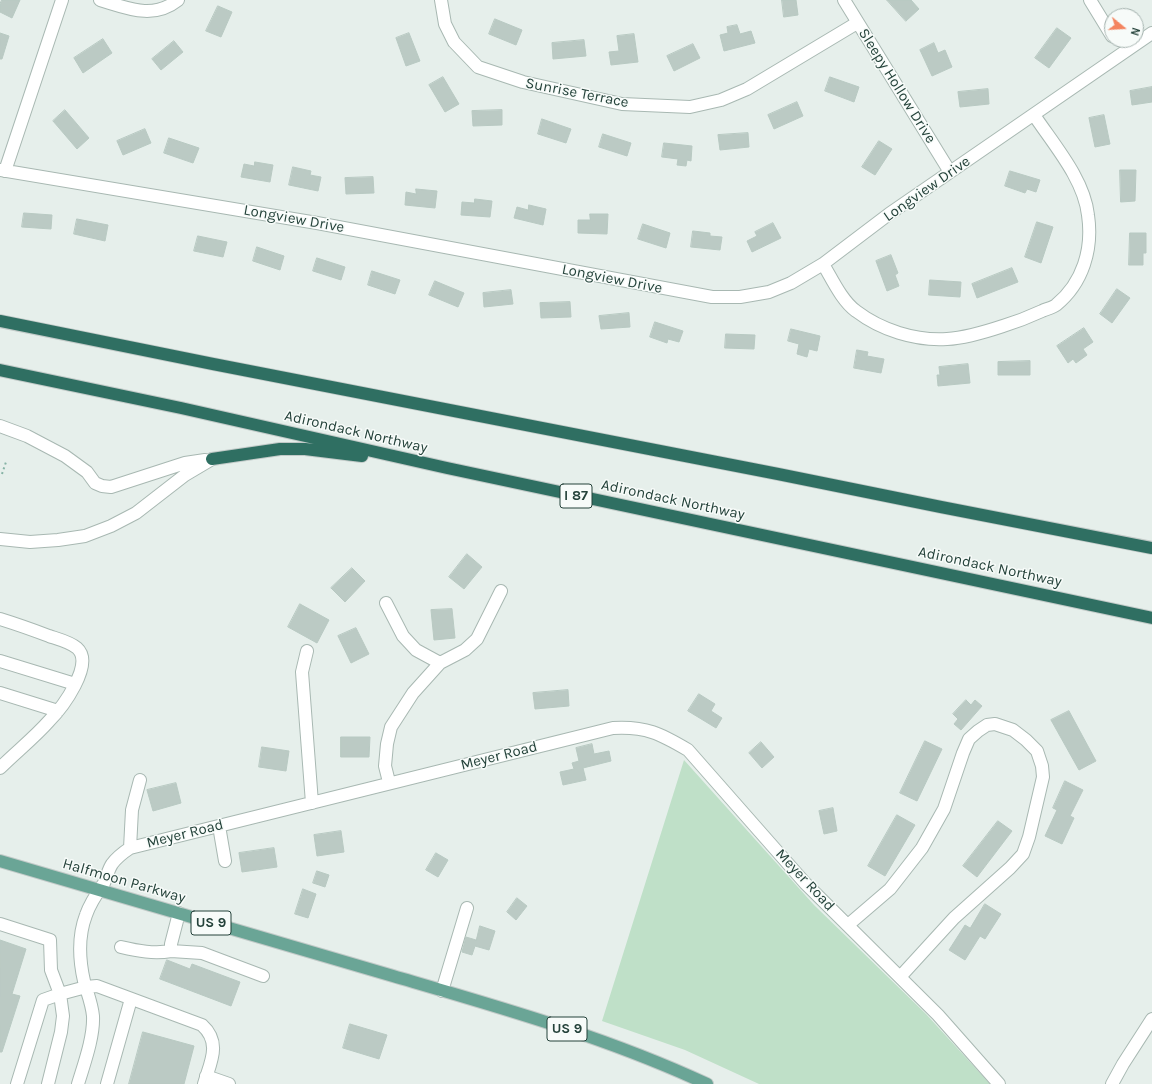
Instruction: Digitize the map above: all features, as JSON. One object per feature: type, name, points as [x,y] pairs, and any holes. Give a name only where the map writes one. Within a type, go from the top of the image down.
[{"type":"highway","points":[[0,321],[1152,548]]},
{"type":"highway","name":"Adirondack Northway","points":[[0,370],[181,408],[447,468],[1152,618]]},
{"type":"highway","points":[[212,459],[280,449],[305,448],[447,468]]},
{"type":"main road","name":"Halfmoon Parkway","points":[[0,861],[442,991]]},
{"type":"main road","name":"US 9","points":[[442,991],[585,1035],[672,1068],[706,1084]]},
{"type":"street","points":[[2,171],[62,0]]},
{"type":"street","points":[[100,0],[138,12],[158,10],[178,0]]},
{"type":"street","name":"Sunrise Terrace","points":[[441,0],[445,24],[454,42],[478,66],[523,82],[622,104],[690,107],[721,100],[747,89],[857,23]]},
{"type":"street","name":"Sleepy Hollow Drive","points":[[844,0],[950,172]]},
{"type":"street","points":[[1090,0],[1104,23]]},
{"type":"street","name":"Longview Drive","points":[[2,171],[317,223],[712,297],[740,297],[769,292],[791,283],[823,264],[889,214],[1152,33]]},
{"type":"street","points":[[1120,48],[1123,53]]},
{"type":"street","points":[[823,264],[846,302],[854,311],[877,325],[897,333],[926,339],[947,339],[966,336],[1024,320],[1055,305],[1073,286],[1084,268],[1089,244],[1088,215],[1082,191],[1072,171],[1034,115]]},
{"type":"street","points":[[0,426],[27,436],[65,456],[88,472],[95,483],[102,486],[111,487],[185,464],[212,459]]},
{"type":"street","points":[[0,539],[30,542],[85,536],[111,526],[136,513],[185,475],[212,459]]},
{"type":"street","points":[[390,782],[385,766],[387,744],[391,727],[413,693],[440,663],[465,650],[477,639],[501,591]]},
{"type":"street","points":[[386,603],[403,636],[416,650],[440,663]]},
{"type":"street","points":[[0,619],[64,641],[76,647],[82,654],[83,663],[80,676],[58,711],[50,721],[0,768]]},
{"type":"street","points":[[307,651],[302,672],[312,803]]},
{"type":"street","points":[[0,661],[75,684]]},
{"type":"street","points":[[0,693],[58,711]]},
{"type":"street","points":[[848,926],[890,889],[922,848],[944,809],[969,739],[978,730],[987,725],[995,724],[1012,730],[1026,740],[1037,751],[1042,766],[1043,777],[1030,837],[1023,854],[1010,868],[954,918],[900,977]]},
{"type":"street","name":"Meyer Road","points":[[78,1084],[92,1026],[93,1015],[80,963],[79,948],[85,915],[106,879],[112,864],[122,853],[130,848],[390,782],[613,728],[627,727],[655,732],[665,736],[688,750],[805,883],[938,1015],[999,1084]]},
{"type":"street","points":[[130,848],[132,810],[140,780]]},
{"type":"street","points":[[219,826],[225,862]]},
{"type":"street","points":[[442,991],[467,908]]},
{"type":"street","points":[[171,951],[171,944],[179,914]]},
{"type":"street","points":[[0,924],[50,940],[51,970],[60,994],[63,1016],[61,1032],[48,1084]]},
{"type":"street","points":[[121,947],[150,953],[171,951],[202,953],[263,976]]},
{"type":"street","points":[[17,1084],[43,1000],[86,987],[97,986],[202,1025],[209,1031],[213,1039],[213,1054],[205,1080],[229,1084]]},
{"type":"street","points":[[107,1084],[131,999]]},
{"type":"street","points":[[1112,1084],[1152,1018]]},
{"type":"path","points":[[2,474],[6,462]]},
{"type":"green space","points":[[684,760],[814,905],[926,1014],[990,1084],[759,1084],[685,1050],[602,1021]]},
{"type":"building","points":[[2,0],[20,0],[12,18],[0,12],[0,4]]},
{"type":"building","points":[[782,0],[796,0],[798,15],[784,17]]},
{"type":"building","points":[[887,0],[911,0],[919,9],[906,21]]},
{"type":"building","points":[[218,6],[232,12],[221,37],[206,31]]},
{"type":"building","points":[[495,19],[522,30],[516,45],[489,34]]},
{"type":"building","points":[[737,25],[740,34],[751,31],[755,43],[724,51],[720,35],[728,33],[727,27]]},
{"type":"building","points":[[1057,28],[1071,38],[1049,68],[1035,58]]},
{"type":"building","points":[[0,33],[9,36],[2,59],[0,59]]},
{"type":"building","points":[[409,33],[420,61],[406,66],[396,38]]},
{"type":"building","points":[[634,34],[638,62],[611,65],[609,52],[619,51],[617,36]]},
{"type":"building","points":[[103,39],[112,53],[83,73],[74,58]]},
{"type":"building","points":[[584,40],[586,56],[553,59],[552,43]]},
{"type":"building","points":[[174,41],[183,52],[161,70],[152,59]]},
{"type":"building","points":[[934,43],[938,53],[945,50],[952,67],[932,76],[920,50]]},
{"type":"building","points":[[693,44],[700,58],[674,71],[667,56]]},
{"type":"building","points":[[443,77],[459,104],[445,112],[429,85]]},
{"type":"building","points":[[830,77],[859,87],[854,102],[825,91]]},
{"type":"building","points":[[1152,87],[1152,102],[1132,105],[1130,91]]},
{"type":"building","points":[[988,89],[989,104],[960,107],[958,92]]},
{"type":"building","points":[[797,102],[803,116],[774,129],[768,115]]},
{"type":"building","points":[[65,110],[89,138],[77,149],[53,121]]},
{"type":"building","points":[[502,110],[502,125],[473,126],[472,111]]},
{"type":"building","points":[[1104,115],[1110,144],[1095,147],[1089,118]]},
{"type":"building","points":[[542,119],[571,129],[566,143],[538,134]]},
{"type":"building","points":[[145,129],[151,143],[123,155],[117,141]]},
{"type":"building","points":[[748,133],[749,147],[720,150],[718,135]]},
{"type":"building","points":[[603,134],[631,143],[627,156],[599,147]]},
{"type":"building","points":[[169,138],[199,148],[193,163],[164,153]]},
{"type":"building","points":[[879,141],[892,149],[875,175],[862,167]]},
{"type":"building","points":[[664,143],[692,146],[691,161],[687,160],[686,166],[677,165],[678,159],[662,157]]},
{"type":"building","points":[[255,162],[273,165],[270,182],[241,177],[244,164],[254,166]]},
{"type":"building","points":[[293,167],[311,171],[310,175],[321,177],[318,191],[289,185]]},
{"type":"building","points":[[1120,170],[1136,170],[1135,201],[1121,202]]},
{"type":"building","points":[[1010,171],[1040,180],[1036,192],[1027,189],[1025,193],[1005,186]]},
{"type":"building","points":[[373,177],[374,193],[346,194],[345,178]]},
{"type":"building","points":[[416,189],[437,191],[435,208],[405,205],[406,192],[416,194]]},
{"type":"building","points":[[475,199],[492,201],[490,217],[461,215],[462,202],[474,203]]},
{"type":"building","points":[[529,205],[546,209],[543,225],[514,218],[517,207],[528,210]]},
{"type":"building","points":[[24,213],[52,215],[51,229],[22,227]]},
{"type":"building","points":[[590,214],[608,214],[607,234],[578,233],[578,220],[590,220]]},
{"type":"building","points":[[77,219],[108,225],[105,241],[74,234]]},
{"type":"building","points":[[1037,222],[1053,227],[1041,263],[1025,257]]},
{"type":"building","points":[[773,223],[781,238],[752,252],[747,241],[757,236],[755,232]]},
{"type":"building","points":[[643,224],[670,233],[666,248],[638,239]]},
{"type":"building","points":[[693,231],[710,233],[710,236],[722,237],[720,250],[691,247]]},
{"type":"building","points":[[1130,233],[1146,233],[1146,253],[1143,253],[1143,265],[1129,265]]},
{"type":"building","points":[[198,236],[227,242],[223,257],[194,251]]},
{"type":"building","points":[[257,247],[284,256],[280,270],[253,261]]},
{"type":"building","points":[[891,255],[898,273],[895,275],[899,286],[887,291],[876,261]]},
{"type":"building","points":[[317,258],[345,267],[341,280],[313,271]]},
{"type":"building","points":[[1012,268],[1018,282],[977,298],[972,284]]},
{"type":"building","points":[[372,271],[400,280],[395,294],[368,285]]},
{"type":"building","points":[[930,280],[961,282],[960,297],[929,295]]},
{"type":"building","points":[[435,281],[464,293],[458,307],[429,295]]},
{"type":"building","points":[[1117,289],[1130,298],[1112,323],[1100,314]]},
{"type":"building","points":[[511,290],[513,304],[484,307],[483,293]]},
{"type":"building","points":[[570,302],[571,317],[541,318],[540,303]]},
{"type":"building","points":[[629,313],[630,327],[601,329],[599,316]]},
{"type":"building","points":[[655,322],[683,331],[679,342],[668,339],[667,343],[650,337]]},
{"type":"building","points":[[1084,328],[1093,342],[1083,349],[1087,355],[1076,363],[1073,359],[1068,363],[1057,346]]},
{"type":"building","points":[[791,329],[820,336],[817,351],[809,349],[807,357],[797,354],[799,344],[788,341]]},
{"type":"building","points":[[726,334],[755,335],[754,349],[725,348]]},
{"type":"building","points":[[857,350],[868,352],[867,356],[884,359],[881,373],[854,368]]},
{"type":"building","points":[[1030,361],[1030,375],[998,375],[998,362]]},
{"type":"building","points":[[968,364],[970,383],[938,386],[937,375],[940,375],[939,367]]},
{"type":"building","points":[[467,554],[482,567],[464,589],[449,577]]},
{"type":"building","points":[[352,568],[365,581],[345,602],[331,588]]},
{"type":"building","points":[[300,604],[329,620],[317,643],[288,627]]},
{"type":"building","points":[[452,609],[455,638],[434,640],[431,610]]},
{"type":"building","points":[[356,628],[369,654],[351,663],[338,636]]},
{"type":"building","points":[[568,690],[569,706],[535,709],[533,693]]},
{"type":"building","points":[[699,694],[715,704],[711,711],[722,718],[716,728],[688,711]]},
{"type":"building","points":[[966,700],[971,705],[975,700],[982,706],[961,730],[954,724],[958,719],[953,714]]},
{"type":"building","points":[[1069,711],[1096,761],[1079,770],[1051,720]]},
{"type":"building","points":[[341,737],[370,737],[369,757],[341,757]]},
{"type":"building","points":[[925,741],[942,749],[917,801],[900,793]]},
{"type":"building","points":[[761,742],[774,757],[762,768],[749,753]]},
{"type":"building","points":[[592,744],[594,754],[609,751],[611,761],[583,768],[586,780],[563,785],[560,772],[574,769],[572,763],[579,761],[576,748]]},
{"type":"building","points":[[262,747],[289,751],[286,771],[259,767]]},
{"type":"building","points":[[1065,781],[1083,790],[1070,816],[1074,818],[1062,844],[1045,836],[1057,810],[1053,808]]},
{"type":"building","points":[[176,783],[181,803],[153,811],[147,790]]},
{"type":"building","points":[[833,808],[837,831],[824,834],[819,811]]},
{"type":"building","points":[[897,815],[915,825],[885,876],[868,866]]},
{"type":"building","points":[[998,821],[1012,831],[977,877],[963,866]]},
{"type":"building","points":[[341,831],[344,852],[317,856],[314,835]]},
{"type":"building","points":[[274,848],[277,867],[242,872],[239,853]]},
{"type":"building","points":[[436,853],[448,860],[438,877],[426,870]]},
{"type":"building","points":[[317,871],[329,875],[325,887],[313,883]]},
{"type":"building","points":[[303,889],[316,894],[308,918],[295,914]]},
{"type":"building","points":[[517,898],[527,906],[516,920],[507,912]]},
{"type":"building","points":[[985,904],[1001,914],[985,939],[980,936],[965,960],[949,950],[965,925],[970,928]]},
{"type":"building","points":[[480,926],[495,931],[489,950],[475,946],[472,955],[462,952],[466,937],[476,940]]},
{"type":"building","points":[[0,940],[26,949],[12,994],[20,996],[2,1052],[0,1052]]},
{"type":"building","points":[[167,960],[190,969],[192,964],[240,982],[231,1006],[160,979]]},
{"type":"building","points":[[350,1024],[387,1035],[379,1059],[343,1048]]},
{"type":"building","points":[[143,1032],[194,1046],[184,1084],[129,1084]]}]
